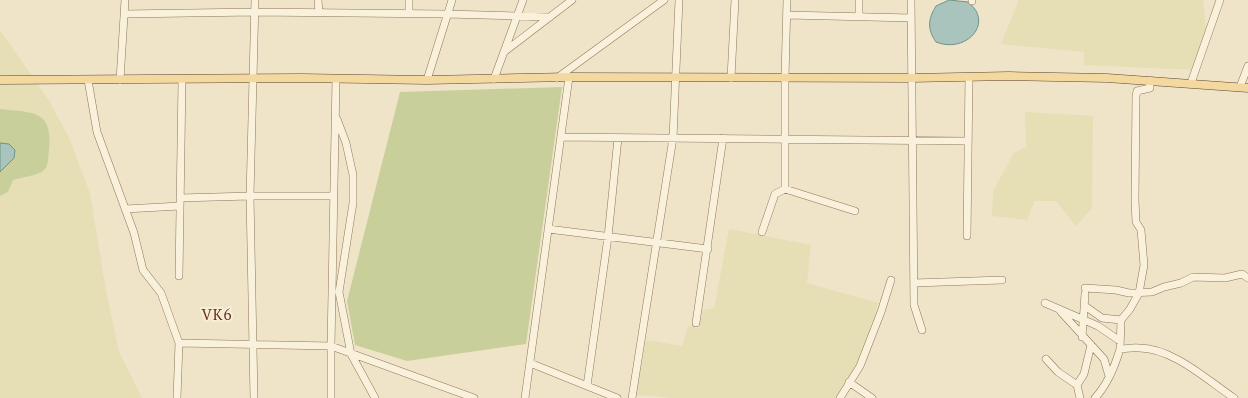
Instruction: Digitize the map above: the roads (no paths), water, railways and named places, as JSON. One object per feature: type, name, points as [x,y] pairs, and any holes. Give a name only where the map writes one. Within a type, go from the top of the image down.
[{"type":"main road","points":[[0,80],[427,80],[569,77],[911,78],[1040,76],[1150,80],[1244,88]]},
{"type":"street","points":[[120,80],[124,0]]},
{"type":"street","points":[[254,398],[250,196],[255,0]]},
{"type":"street","points":[[318,0],[319,13]]},
{"type":"street","points":[[409,0],[409,14]]},
{"type":"street","points":[[427,80],[452,0]]},
{"type":"street","points":[[494,79],[523,0]]},
{"type":"street","points":[[504,52],[572,0]]},
{"type":"street","points":[[632,398],[673,138],[679,0]]},
{"type":"street","points":[[731,78],[736,0]]},
{"type":"street","points":[[785,188],[784,139],[787,0]]},
{"type":"street","points":[[859,0],[859,16]]},
{"type":"street","points":[[911,0],[914,304],[922,330]]},
{"type":"street","points":[[1191,83],[1220,0]]},
{"type":"street","points":[[557,78],[659,2]]},
{"type":"street","points":[[124,14],[255,12],[447,14],[550,17]]},
{"type":"street","points":[[786,15],[911,18]]},
{"type":"street","points":[[1244,88],[1248,66]]},
{"type":"street","points":[[525,398],[569,77]]},
{"type":"street","points":[[967,236],[969,77]]},
{"type":"street","points":[[331,398],[336,79]]},
{"type":"street","points":[[88,80],[97,132],[134,233],[143,270],[161,293],[179,343],[177,398]]},
{"type":"street","points":[[179,276],[182,80]]},
{"type":"street","points":[[1095,398],[1103,388],[1116,363],[1120,349],[1121,320],[1130,309],[1139,292],[1144,265],[1141,230],[1136,222],[1136,91],[1150,88],[1150,80]]},
{"type":"street","points":[[336,115],[346,143],[353,175],[353,203],[339,292],[351,354],[375,398]]},
{"type":"street","points":[[561,138],[967,141]]},
{"type":"street","points":[[587,386],[608,237],[618,138]]},
{"type":"street","points":[[696,323],[723,138]]},
{"type":"street","points":[[762,232],[775,194],[785,188],[855,211]]},
{"type":"street","points":[[180,198],[334,196]]},
{"type":"street","points":[[125,209],[180,206]]},
{"type":"street","points":[[548,229],[708,249]]},
{"type":"street","points":[[1082,337],[1085,291],[1116,290],[1129,293],[1158,291],[1164,287],[1181,283],[1193,277],[1225,278],[1242,274],[1248,278]]},
{"type":"street","points":[[840,398],[860,366],[871,339],[890,280]]},
{"type":"street","points":[[914,283],[1002,280]]},
{"type":"street","points":[[1045,303],[1107,332],[1120,341]]},
{"type":"street","points":[[1085,306],[1102,318],[1121,320]]},
{"type":"street","points":[[1059,310],[1082,337],[1104,359],[1109,376]]},
{"type":"street","points":[[179,343],[254,346],[331,346],[474,398]]},
{"type":"street","points":[[1077,385],[1084,374],[1091,345]]},
{"type":"street","points":[[1120,349],[1152,349],[1190,365],[1234,398]]},
{"type":"street","points":[[1046,359],[1058,372],[1077,385],[1080,398]]},
{"type":"street","points":[[530,363],[617,398]]},
{"type":"street","points":[[849,382],[872,398]]},
{"type":"water","points":[[949,0],[968,2],[976,10],[979,19],[978,27],[966,40],[957,44],[947,45],[936,42],[931,33],[930,20],[936,6]]},
{"type":"water","points":[[0,143],[9,144],[15,150],[14,158],[0,172]]},
{"type":"district","name":"VK6","points":[[217,314]]}]
